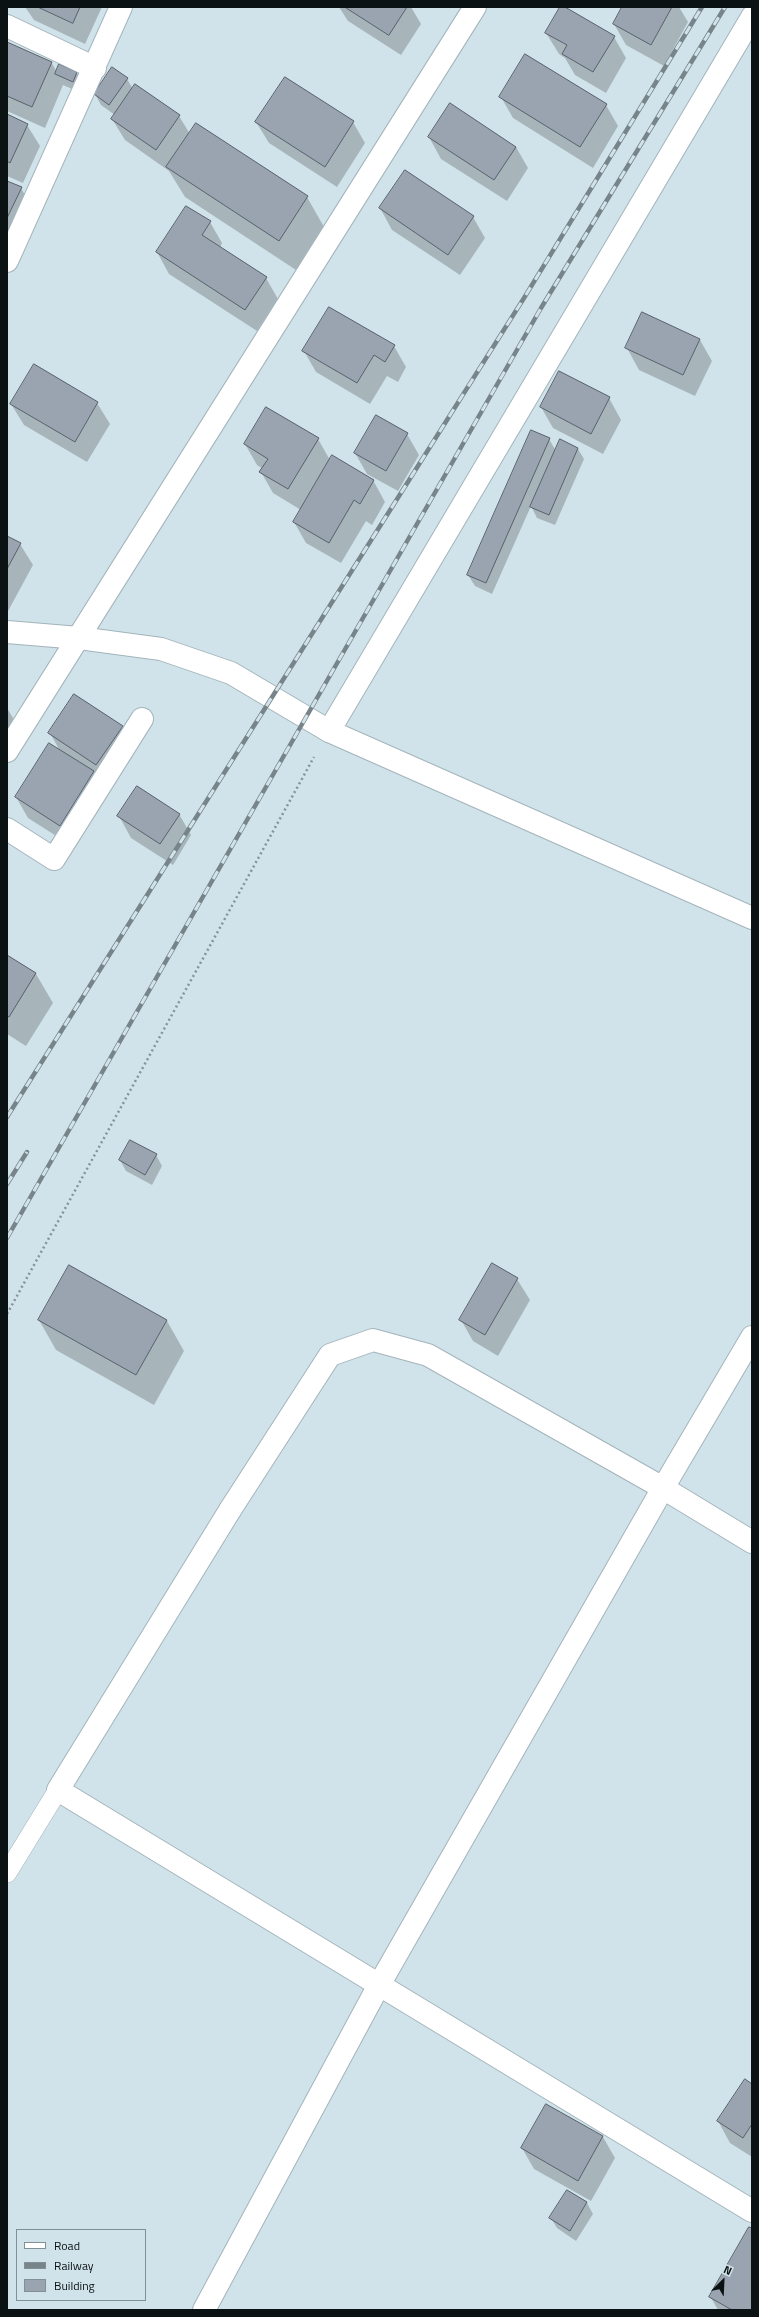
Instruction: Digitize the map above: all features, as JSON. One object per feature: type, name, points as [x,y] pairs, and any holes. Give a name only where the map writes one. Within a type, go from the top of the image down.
[{"type":"street","points":[[7,261],[95,68],[121,7]]},
{"type":"street","points":[[7,752],[475,7]]},
{"type":"street","points":[[329,731],[752,17]]},
{"type":"street","points":[[7,26],[95,68]]},
{"type":"street","points":[[7,632],[79,638],[161,649],[231,674],[329,731],[752,918]]},
{"type":"street","points":[[7,829],[54,859],[142,719]]},
{"type":"street","points":[[204,2310],[379,1985],[663,1488],[752,1337]]},
{"type":"street","points":[[752,1542],[663,1488],[428,1355],[374,1340],[330,1355],[230,1510],[58,1790],[752,2211]]},
{"type":"lane","points":[[7,1873],[58,1790]]},
{"type":"path","points":[[7,1314],[329,731]]},
{"type":"building","points":[[38,7],[80,7],[73,23]]},
{"type":"building","points":[[345,7],[407,7],[389,35]]},
{"type":"building","points":[[560,7],[565,7],[615,36],[593,72],[562,54],[567,45],[545,33]]},
{"type":"building","points":[[622,7],[672,7],[651,45],[613,24]]},
{"type":"building","points":[[7,42],[52,62],[32,107],[7,96]]},
{"type":"building","points":[[525,54],[607,104],[580,147],[499,97]]},
{"type":"building","points":[[59,64],[77,72],[73,82],[55,74]]},
{"type":"building","points":[[112,67],[128,78],[109,105],[94,94]]},
{"type":"building","points":[[285,77],[354,121],[325,167],[255,122]]},
{"type":"building","points":[[135,84],[180,115],[156,150],[111,119]]},
{"type":"building","points":[[450,103],[516,147],[494,180],[428,137]]},
{"type":"building","points":[[7,114],[28,124],[10,163],[7,161]]},
{"type":"building","points":[[196,123],[308,196],[279,241],[166,167]]},
{"type":"building","points":[[405,170],[474,216],[448,255],[379,208]]},
{"type":"building","points":[[7,181],[22,187],[7,218]]},
{"type":"building","points":[[186,206],[211,221],[202,235],[267,277],[245,310],[156,252]]},
{"type":"building","points":[[329,307],[395,345],[385,362],[374,355],[357,383],[302,351]]},
{"type":"building","points":[[642,312],[700,339],[683,375],[625,348]]},
{"type":"building","points":[[34,364],[98,402],[75,442],[10,404]]},
{"type":"building","points":[[559,371],[610,397],[591,434],[540,407]]},
{"type":"building","points":[[266,407],[319,438],[288,489],[259,472],[268,459],[244,444]]},
{"type":"building","points":[[376,415],[408,433],[386,471],[354,453]]},
{"type":"building","points":[[531,430],[550,438],[486,583],[467,575]]},
{"type":"building","points":[[560,439],[578,448],[549,515],[530,507]]},
{"type":"building","points":[[332,455],[374,480],[360,504],[354,500],[329,543],[293,522]]},
{"type":"building","points":[[7,536],[21,543],[7,569]]},
{"type":"building","points":[[74,694],[123,726],[96,765],[48,733]]},
{"type":"building","points":[[49,743],[94,771],[60,826],[15,797]]},
{"type":"building","points":[[137,786],[180,814],[160,844],[117,816]]},
{"type":"building","points":[[7,955],[36,973],[9,1017],[7,1016]]},
{"type":"building","points":[[130,1140],[157,1154],[145,1175],[119,1160]]},
{"type":"building","points":[[492,1263],[518,1278],[485,1335],[459,1320]]},
{"type":"building","points":[[69,1265],[167,1320],[136,1375],[38,1320]]},
{"type":"building","points":[[745,2079],[752,2084],[752,2124],[743,2138],[717,2121]]},
{"type":"building","points":[[546,2104],[603,2136],[578,2181],[521,2148]]},
{"type":"building","points":[[567,2190],[587,2202],[570,2231],[549,2218]]},
{"type":"building","points":[[749,2227],[752,2228],[752,2310],[732,2310],[709,2297]]},
{"type":"railway","points":[[7,1117],[524,298],[702,7]]},
{"type":"railway","points":[[7,1238],[541,308],[725,7]]},
{"type":"railway","points":[[7,1184],[27,1152]]}]
